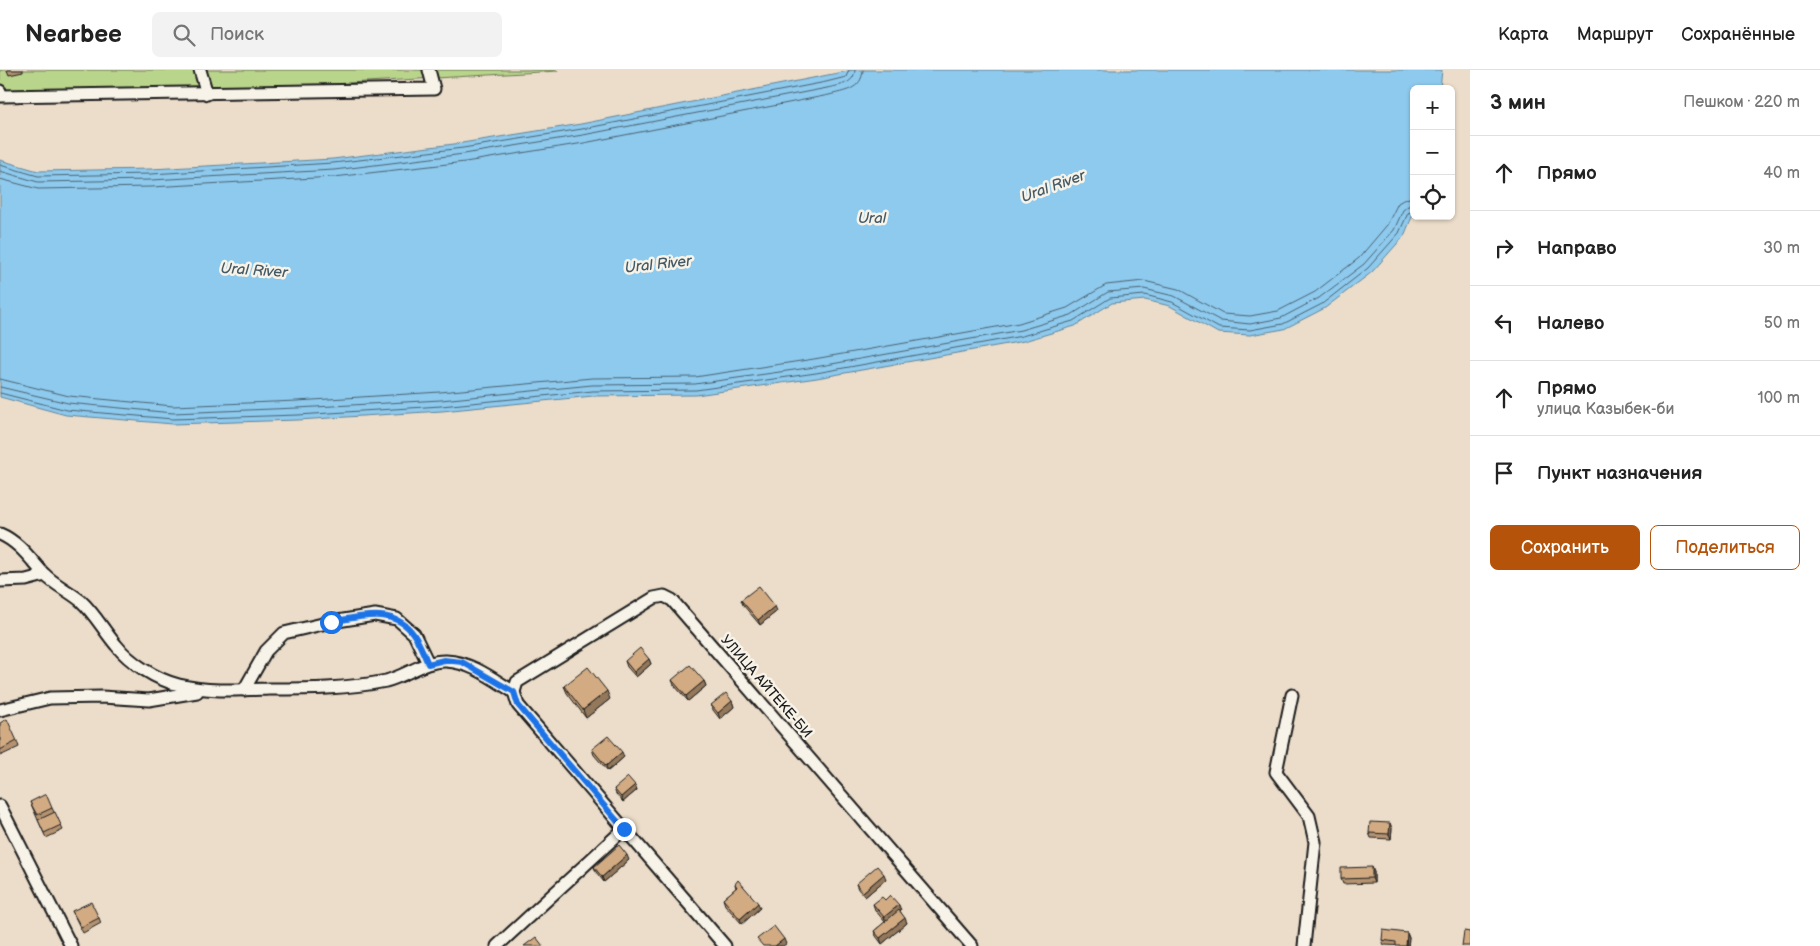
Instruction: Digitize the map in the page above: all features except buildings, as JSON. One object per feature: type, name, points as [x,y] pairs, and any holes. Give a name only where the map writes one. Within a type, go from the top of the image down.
[{"type":"street","points":[[200,70],[207,94]]},
{"type":"street","points":[[0,91],[1,96],[434,89],[429,70]]},
{"type":"street","points":[[0,534],[7,537],[31,558],[45,575],[81,602],[117,647],[140,668],[176,685],[204,690],[304,689],[365,685],[388,680],[428,664],[444,660],[462,662],[514,692],[518,705],[725,946]]},
{"type":"street","points":[[0,581],[26,580],[45,575]]},
{"type":"street","name":"УЛИЦА АЙТЕКЕ-БИ","points":[[514,692],[517,682],[654,598],[664,596],[672,600],[972,946]]},
{"type":"street","points":[[244,690],[266,651],[284,633],[331,622],[375,615],[397,619],[414,634],[428,664]]},
{"type":"street","points":[[0,710],[50,698],[102,697],[149,700],[204,690]]},
{"type":"street","points":[[1292,695],[1276,772],[1309,816],[1315,842],[1304,946]]},
{"type":"street","points":[[0,806],[71,946]]},
{"type":"street","points":[[497,946],[624,829]]},
{"type":"green space","points":[[0,70],[557,70],[558,71],[0,103]]},
{"type":"water","name":"Ural","points":[[853,70],[1442,70],[1440,85],[1410,85],[1411,220],[1404,236],[1372,272],[1325,308],[1284,329],[1250,335],[1218,333],[1170,306],[1145,300],[1112,303],[1075,326],[1024,341],[817,378],[696,395],[593,396],[442,411],[298,420],[173,424],[66,415],[0,397],[0,160],[38,171],[151,169],[333,159],[462,143],[581,124]]},
{"type":"route","points":[[331,622],[375,615],[397,619],[414,634],[428,664],[444,660],[462,662],[514,692],[518,705],[624,829]]},
{"type":"water label","name":"Ural River","points":[[1053,186]]},
{"type":"water label","name":"Ural River","points":[[658,264]]},
{"type":"water label","name":"Ural River","points":[[254,270]]}]
